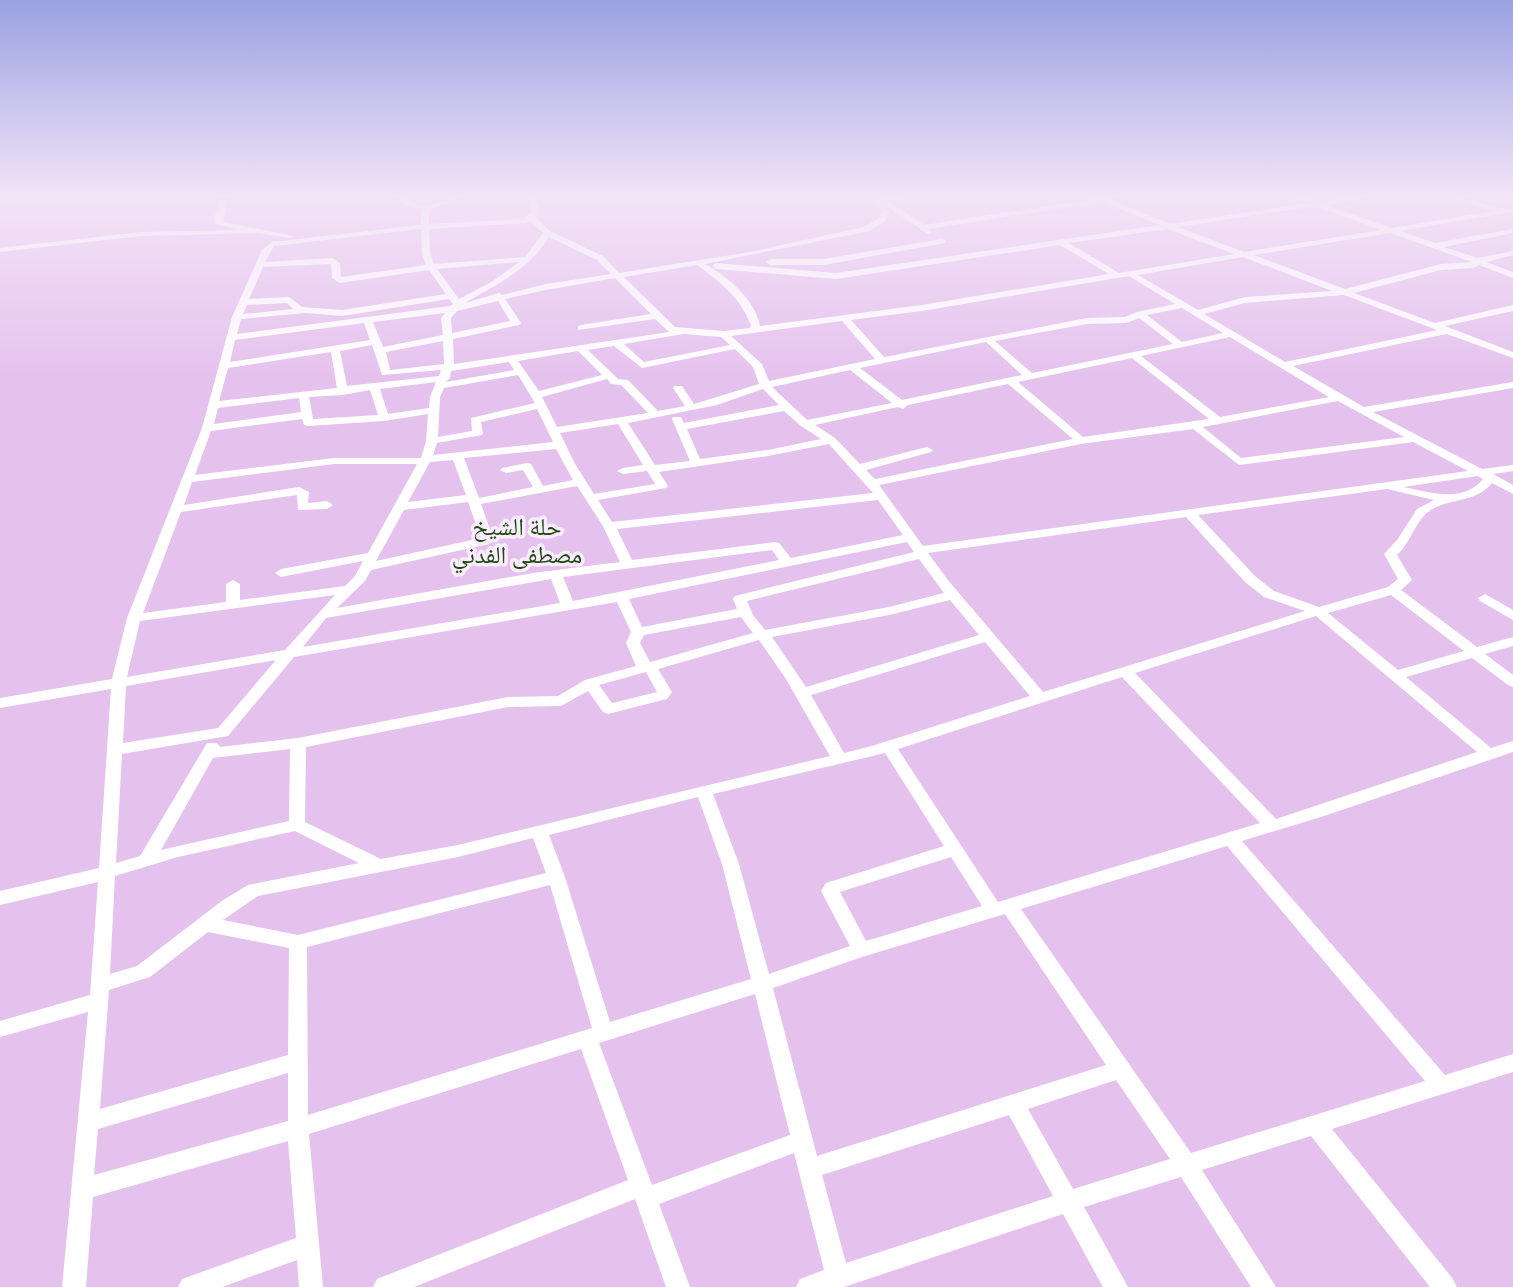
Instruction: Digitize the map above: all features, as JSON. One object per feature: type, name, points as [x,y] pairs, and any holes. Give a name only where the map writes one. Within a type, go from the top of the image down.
[{"type":"street","points":[[74,1287],[89,1122],[119,681],[134,618],[208,428],[240,309],[264,256]]},
{"type":"street","points":[[427,256],[453,303]]},
{"type":"street","points":[[240,309],[342,313],[453,303],[498,282],[529,256]]},
{"type":"street","points":[[595,256],[618,274],[655,316],[680,333]]},
{"type":"street","points":[[231,338],[368,321],[453,303],[728,256]]},
{"type":"street","points":[[687,264],[824,262],[857,256]]},
{"type":"street","points":[[702,264],[836,276],[965,256]]},
{"type":"street","points":[[1085,256],[1118,276]]},
{"type":"street","points":[[216,405],[375,388],[512,359],[680,333],[724,334],[752,331],[1248,256]]},
{"type":"street","points":[[1248,256],[1513,355]]},
{"type":"street","points":[[1463,256],[1513,275]]},
{"type":"street","points":[[1196,313],[1245,300],[1347,292],[1441,267],[1474,265],[1477,261],[1499,256]]},
{"type":"street","points":[[260,265],[332,261],[336,263],[338,280],[431,267],[526,259]]},
{"type":"street","points":[[702,264],[746,306],[756,325],[752,331]]},
{"type":"street","points":[[1131,274],[1339,398],[1513,490]]},
{"type":"street","points":[[223,366],[335,348],[447,338],[516,323],[499,296]]},
{"type":"street","points":[[240,309],[289,300],[296,309],[304,311]]},
{"type":"street","points":[[148,859],[206,754],[322,615],[349,589],[369,562],[425,460],[432,441],[435,410],[446,374],[445,324],[453,303]]},
{"type":"street","points":[[554,431],[745,395],[765,385],[881,360],[1087,321],[1126,320],[1140,314],[1183,305]]},
{"type":"street","points":[[1434,326],[1513,308]]},
{"type":"street","points":[[1140,314],[1182,346]]},
{"type":"street","points":[[581,328],[655,316]]},
{"type":"street","points":[[844,318],[881,360]]},
{"type":"street","points":[[368,321],[386,373],[520,372]]},
{"type":"street","points":[[1284,365],[1446,331]]},
{"type":"street","points":[[724,334],[758,366],[765,385],[786,407],[805,424],[831,440],[872,483],[952,595],[1040,698]]},
{"type":"street","points":[[805,424],[1136,357],[1232,334]]},
{"type":"street","points":[[988,339],[1031,378]]},
{"type":"street","points":[[618,344],[642,365],[737,346]]},
{"type":"street","points":[[335,348],[343,392]]},
{"type":"street","points":[[581,349],[615,382],[623,381],[655,414]]},
{"type":"street","points":[[1136,357],[1218,421]]},
{"type":"street","points":[[512,359],[539,400],[560,445],[609,526],[628,566]]},
{"type":"street","points":[[852,367],[903,406]]},
{"type":"street","points":[[432,441],[478,433],[475,420],[608,376]]},
{"type":"street","points":[[1012,382],[1082,441]]},
{"type":"street","points":[[1364,410],[1513,385]]},
{"type":"street","points":[[375,388],[384,418]]},
{"type":"street","points":[[678,388],[690,406]]},
{"type":"street","points":[[304,396],[307,423],[384,418],[435,410]]},
{"type":"street","points":[[872,483],[1082,441],[1195,425],[1339,398]]},
{"type":"street","points":[[681,427],[786,407]]},
{"type":"street","points":[[672,410],[696,462]]},
{"type":"street","points":[[208,428],[306,415]]},
{"type":"street","points":[[591,498],[662,486],[621,420]]},
{"type":"street","points":[[1195,425],[1239,462],[1417,438]]},
{"type":"street","points":[[623,471],[768,453],[831,440]]},
{"type":"street","points":[[189,479],[334,461],[425,460],[560,445]]},
{"type":"street","points":[[858,468],[927,450]]},
{"type":"street","points":[[281,573],[369,562],[485,541],[487,538],[458,457]]},
{"type":"street","points":[[334,461],[335,474]]},
{"type":"street","points":[[506,470],[527,466],[540,491]]},
{"type":"street","points":[[839,758],[803,693],[769,641],[761,635],[744,612],[740,599],[921,552],[1513,468]]},
{"type":"street","points":[[0,1029],[50,1017],[144,972],[240,897],[254,890],[539,831],[889,747],[1125,671],[1393,590],[1405,580],[1390,554],[1409,536],[1419,512],[1431,505],[1485,487],[1485,474]]},
{"type":"street","points":[[398,507],[540,491],[580,482]]},
{"type":"street","points":[[1387,486],[1452,499]]},
{"type":"street","points":[[178,509],[299,491],[303,492],[302,507],[327,505]]},
{"type":"street","points":[[609,526],[880,496]]},
{"type":"street","points":[[1190,514],[1250,579],[1269,594],[1318,611],[1489,754]]},
{"type":"street","points":[[0,703],[621,597],[911,537]]},
{"type":"street","points":[[322,615],[556,575],[775,546],[791,586]]},
{"type":"street","points":[[320,567],[320,592]]},
{"type":"street","points":[[556,575],[568,606]]},
{"type":"street","points":[[233,584],[233,603]]},
{"type":"street","points":[[134,618],[349,589]]},
{"type":"street","points":[[1393,590],[1513,682]]},
{"type":"street","points":[[206,754],[298,743],[508,702],[561,701],[590,683],[761,635],[889,611],[952,595]]},
{"type":"street","points":[[590,683],[608,709],[663,696],[664,692],[646,667],[634,643],[638,632],[621,597]]},
{"type":"street","points":[[1485,598],[1513,615]]},
{"type":"street","points":[[638,632],[744,612]]},
{"type":"street","points":[[803,693],[988,637]]},
{"type":"street","points":[[1395,676],[1513,640]]},
{"type":"street","points":[[1125,671],[1273,825]]},
{"type":"street","points":[[113,750],[223,732]]},
{"type":"street","points":[[297,825],[298,743]]},
{"type":"street","points":[[84,1189],[298,1128],[761,984],[861,950],[1273,825],[1513,746]]},
{"type":"street","points":[[889,747],[956,849],[1002,908],[1187,1166],[1264,1287]]},
{"type":"street","points":[[703,790],[737,876],[761,984],[838,1278]]},
{"type":"street","points":[[0,898],[107,873],[148,859],[297,825],[379,866]]},
{"type":"street","points":[[539,831],[556,877],[595,1034],[643,1192],[678,1287]]},
{"type":"street","points":[[1230,838],[1442,1086]]},
{"type":"street","points":[[861,950],[831,891],[832,888],[956,849]]},
{"type":"street","points":[[206,924],[298,943],[556,877]]},
{"type":"street","points":[[298,943],[298,1128],[311,1287]]},
{"type":"street","points":[[89,1122],[297,1061]]},
{"type":"street","points":[[808,1287],[1070,1201],[1513,1063]]},
{"type":"street","points":[[809,1169],[1119,1070]]},
{"type":"street","points":[[1014,1104],[1116,1287]]},
{"type":"street","points":[[1316,1125],[1445,1287]]},
{"type":"street","points":[[385,1287],[643,1192],[802,1140]]},
{"type":"street","points":[[190,1287],[307,1245]]},
{"type":"district","name":"حلة الشيخ مصطفى الفدني","points":[[517,541]]}]
